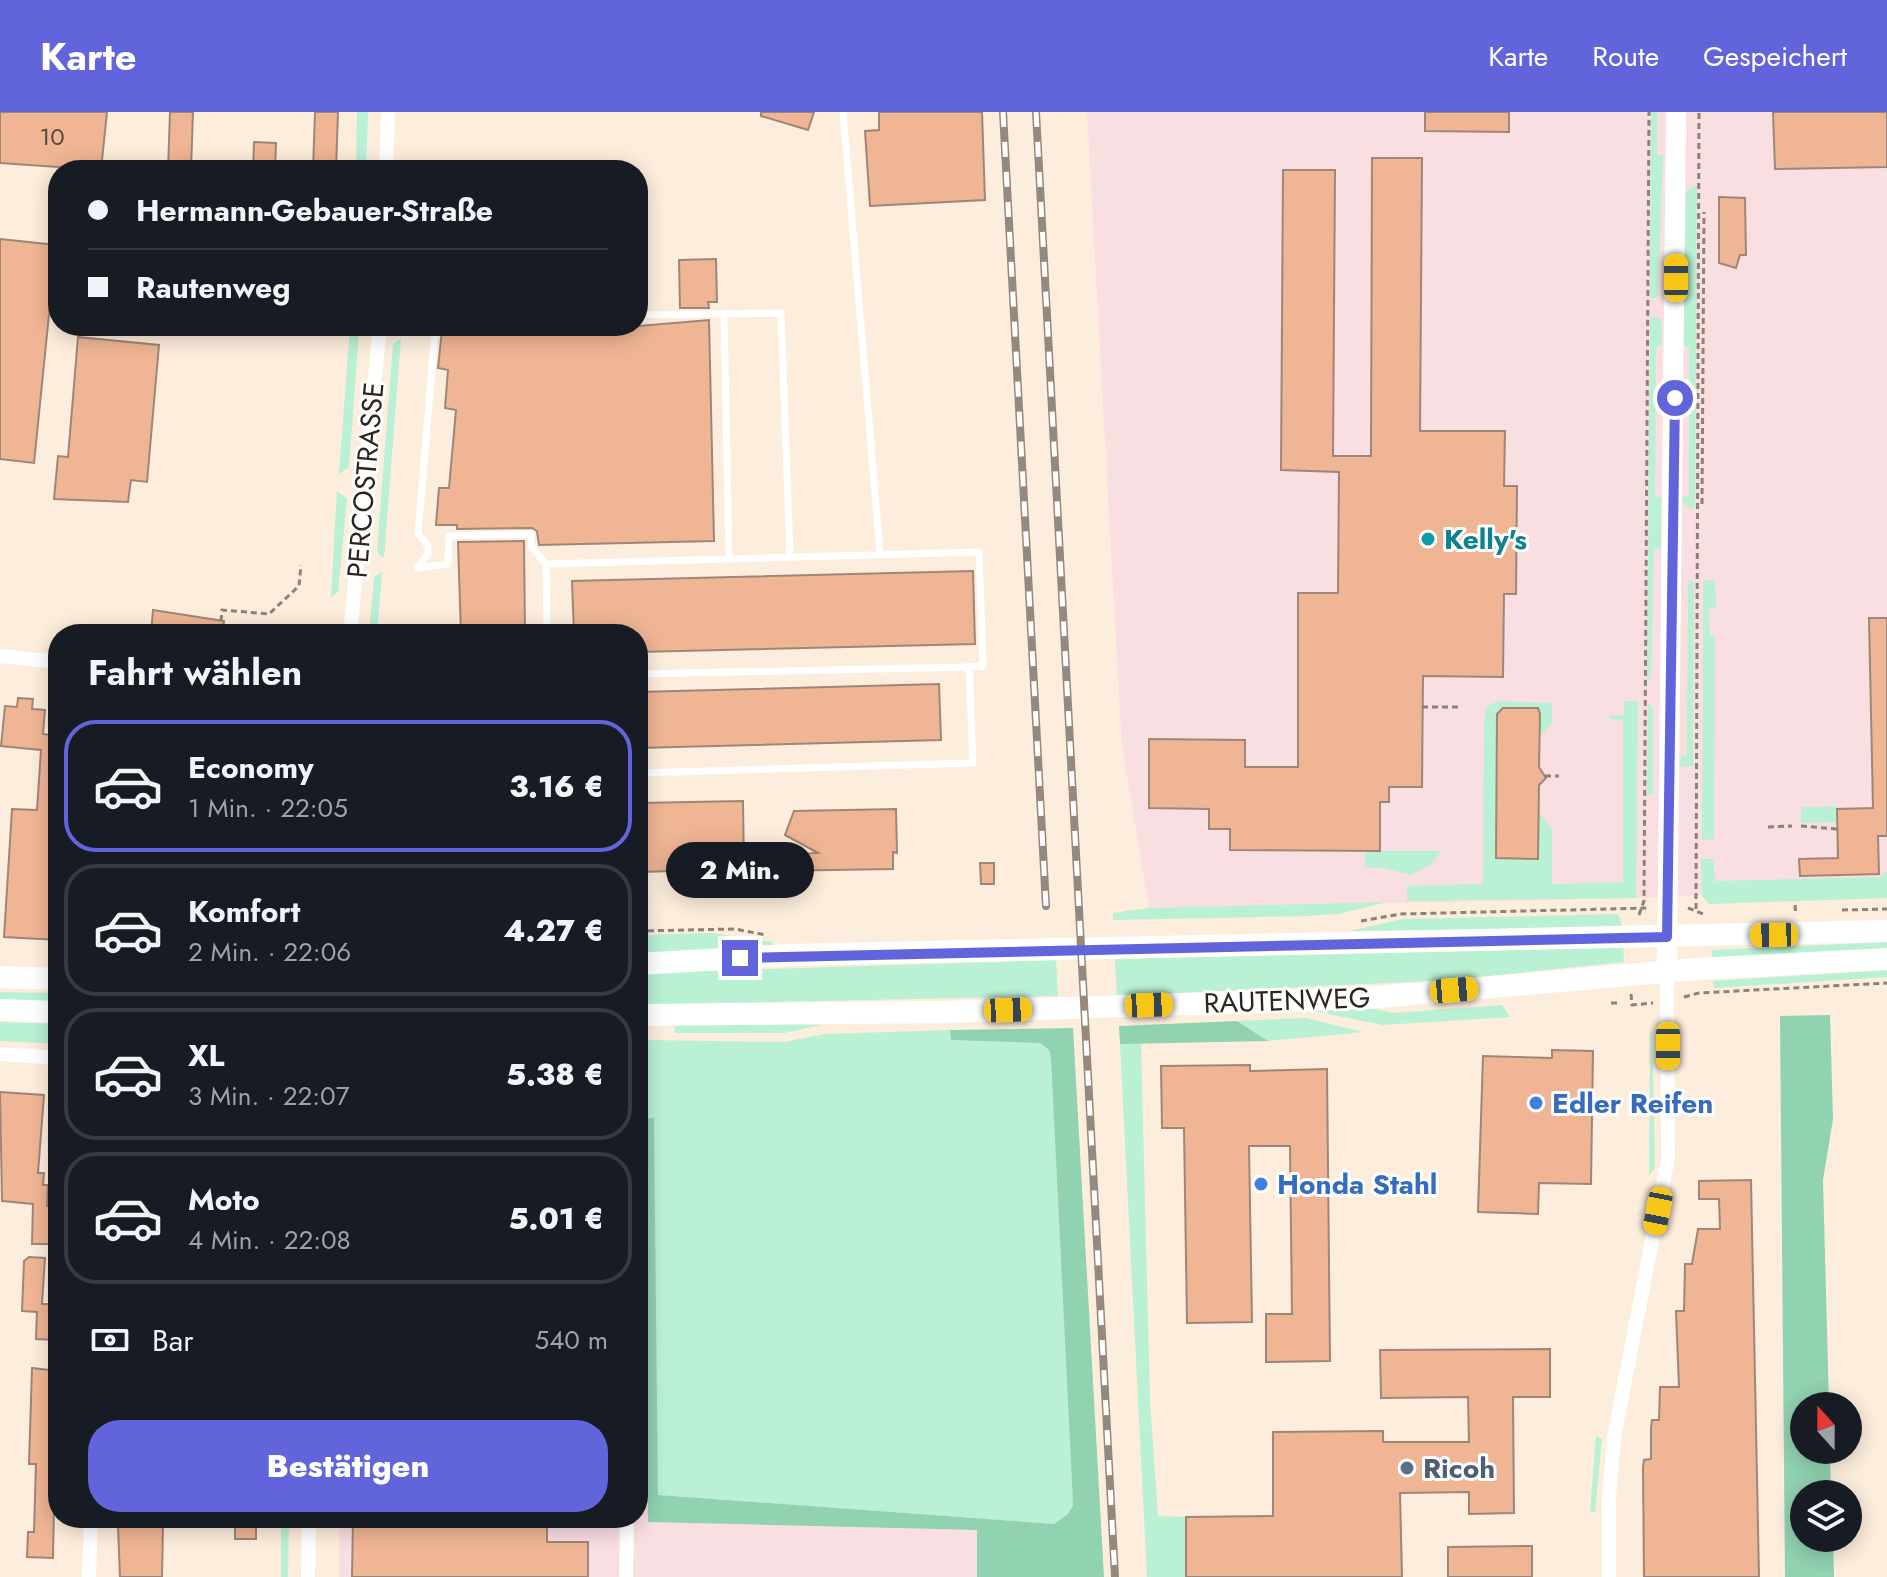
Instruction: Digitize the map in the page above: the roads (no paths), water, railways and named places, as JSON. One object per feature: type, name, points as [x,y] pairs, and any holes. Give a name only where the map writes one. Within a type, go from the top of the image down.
[{"type":"main road","name":"RAUTENWEG","points":[[648,963],[788,955],[1887,931]]},
{"type":"main road","name":"RAUTENWEG","points":[[648,1015],[931,1012],[1366,998],[1667,972],[1887,959]]},
{"type":"main road","points":[[0,977],[48,979]]},
{"type":"main road","points":[[0,1010],[48,1012]]},
{"type":"street","points":[[386,160],[388,112]]},
{"type":"street","points":[[1609,1577],[1609,1496],[1614,1437],[1668,1158],[1667,937],[1676,112]]},
{"type":"street","name":"PERCOSTRASSE","points":[[351,624],[379,336]]},
{"type":"street","points":[[0,656],[48,661]]},
{"type":"street","points":[[0,1054],[48,1057]]},
{"type":"street","points":[[89,1577],[91,1528]]},
{"type":"street","points":[[308,1577],[309,1528]]},
{"type":"street","points":[[626,1577],[627,1528]]},
{"type":"lane","points":[[843,112],[880,553]]},
{"type":"lane","points":[[648,315],[781,313],[790,556]]},
{"type":"lane","points":[[724,314],[729,558]]},
{"type":"lane","points":[[435,336],[418,534],[428,546],[428,554],[417,568],[448,564],[449,536],[531,534],[531,546],[546,564],[547,624]]},
{"type":"lane","points":[[546,564],[979,552],[983,666],[648,674]]},
{"type":"lane","points":[[648,773],[973,763],[969,667]]},
{"type":"railway","points":[[1003,112],[1046,906]]},
{"type":"railway","points":[[1036,112],[1115,1577]]},
{"type":"place","name":"Kelly's","points":[[1428,539]]},
{"type":"place","name":"Edler Reifen","points":[[1536,1103]]},
{"type":"place","name":"Honda Stahl","points":[[1261,1184]]},
{"type":"place","name":"Ricoh","points":[[1407,1468]]}]
